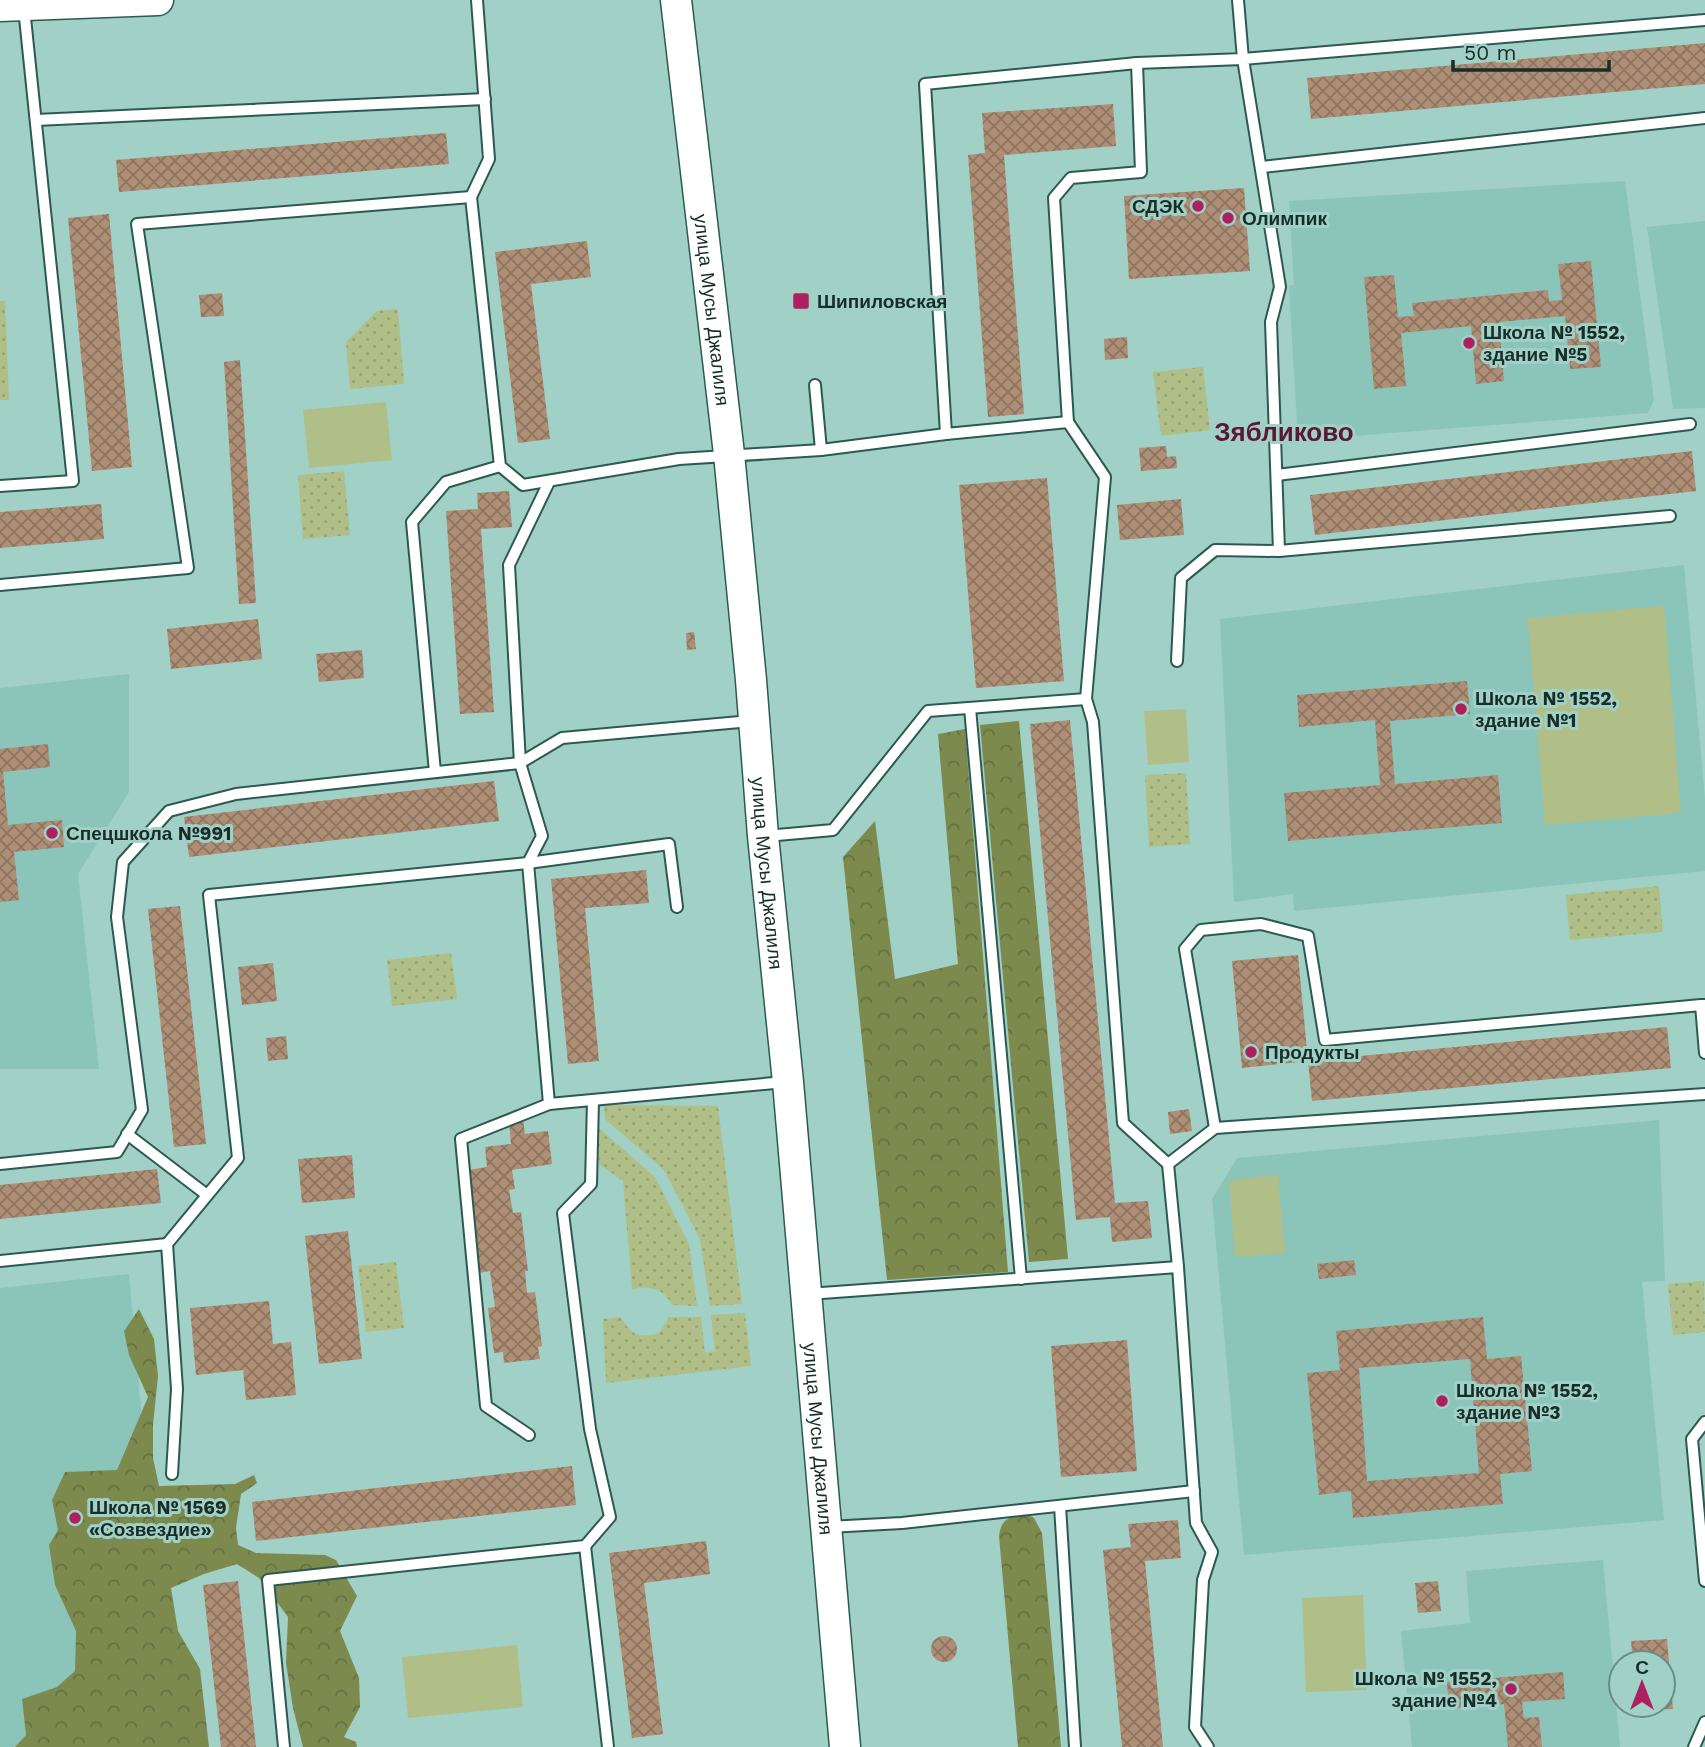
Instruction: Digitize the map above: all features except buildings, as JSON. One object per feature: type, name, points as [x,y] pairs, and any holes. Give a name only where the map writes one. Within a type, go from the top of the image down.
[{"type":"main road","points":[[12,5],[158,0]]},
{"type":"main road","name":"улица Мусы Джалиля","points":[[676,0],[729,454],[788,1082],[845,1747]]},
{"type":"lane","points":[[477,0],[489,159],[471,197],[500,466],[523,485],[679,459],[821,450],[1068,422]]},
{"type":"lane","points":[[1238,0],[1243,60],[1280,287],[1272,321],[1279,551]]},
{"type":"lane","points":[[0,486],[73,481],[36,120],[12,5]]},
{"type":"lane","points":[[946,434],[925,84],[1137,62],[1243,60],[1705,20]]},
{"type":"lane","points":[[1137,62],[1141,172],[1071,178],[1054,198],[1068,422],[1105,477],[1086,699],[1093,722],[1123,1123],[1168,1164],[1196,1523],[1212,1552],[1203,1580],[1195,1727],[1208,1747]]},
{"type":"lane","points":[[36,120],[485,99]]},
{"type":"lane","points":[[1262,167],[1705,118]]},
{"type":"lane","points":[[0,585],[188,568],[137,224],[471,197]]},
{"type":"lane","points":[[815,385],[821,450]]},
{"type":"lane","points":[[1277,475],[1690,424]]},
{"type":"lane","points":[[435,772],[412,522],[446,482],[500,466]]},
{"type":"lane","points":[[549,482],[509,565],[520,763],[542,836],[528,863],[549,1104]]},
{"type":"lane","points":[[1177,661],[1181,578],[1216,551],[1279,551],[1670,516]]},
{"type":"lane","points":[[763,836],[833,830],[928,711],[1086,699]]},
{"type":"lane","points":[[971,708],[1021,1279]]},
{"type":"lane","points":[[0,1164],[117,1152],[142,1110],[117,917],[124,862],[169,811],[236,794],[520,763],[562,738],[754,721]]},
{"type":"lane","points":[[172,1474],[177,1390],[167,1244],[238,1158],[209,895],[528,863],[668,844],[677,907]]},
{"type":"lane","points":[[1215,1128],[1185,949],[1201,930],[1261,924],[1308,936],[1325,1040],[1703,1005],[1705,1053]]},
{"type":"lane","points":[[528,1436],[486,1406],[461,1139],[549,1104],[788,1082]]},
{"type":"lane","points":[[1168,1164],[1215,1128],[1705,1094]]},
{"type":"lane","points":[[284,1747],[268,1580],[584,1546],[610,1517],[590,1429],[563,1213],[591,1184],[593,1100]]},
{"type":"lane","points":[[127,1134],[207,1195]]},
{"type":"lane","points":[[0,1261],[167,1244]]},
{"type":"lane","points":[[805,1294],[1178,1267]]},
{"type":"lane","points":[[1705,1422],[1692,1439],[1705,1581]]},
{"type":"lane","points":[[827,1527],[902,1523],[1194,1491]]},
{"type":"lane","points":[[1060,1506],[1075,1747]]},
{"type":"lane","points":[[584,1546],[608,1747]]},
{"type":"lane","points":[[1695,1747],[1705,1721]]},
{"type":"shaded area","name":"Школа № 1552, здание №5","points":[[1625,181],[1654,400],[1648,413],[1314,439],[1297,424],[1289,286],[1294,285],[1289,201]]},
{"type":"shaded area","points":[[1705,221],[1705,408],[1673,409],[1647,227]]},
{"type":"shaded area","points":[[0,301],[5,301],[9,400],[0,400]]},
{"type":"shaded area","points":[[398,309],[404,384],[350,389],[346,342],[377,311]]},
{"type":"shaded area","points":[[1203,367],[1210,430],[1161,436],[1153,372]]},
{"type":"shaded area","points":[[386,402],[392,460],[309,468],[303,410]]},
{"type":"shaded area","points":[[344,471],[350,535],[303,539],[298,475]]},
{"type":"shaded area","name":"Школа № 1552, здание №1","points":[[1684,565],[1705,799],[1705,871],[1294,911],[1293,894],[1234,902],[1220,619]]},
{"type":"shaded area","points":[[1664,606],[1681,813],[1545,825],[1528,618]]},
{"type":"shaded area","name":"Спецшкола №991","points":[[129,674],[129,792],[78,874],[99,1069],[0,1069],[0,688]]},
{"type":"shaded area","points":[[1186,709],[1189,762],[1148,765],[1144,711]]},
{"type":"shaded area","points":[[1186,773],[1190,844],[1149,847],[1145,775]]},
{"type":"shaded area","points":[[1659,886],[1663,932],[1570,940],[1566,895]]},
{"type":"shaded area","points":[[451,953],[457,999],[392,1006],[387,960]]},
{"type":"shaded area","points":[[604,1105],[718,1106],[742,1304],[710,1306],[700,1239],[664,1170],[605,1119]]},
{"type":"shaded area","name":"Школа № 1552, здание №3","points":[[1659,1120],[1665,1281],[1642,1282],[1664,1520],[1244,1555],[1212,1199],[1237,1158]]},
{"type":"shaded area","points":[[599,1128],[655,1177],[689,1244],[697,1306],[672,1305],[664,1294],[655,1289],[632,1289],[623,1181],[599,1164]]},
{"type":"shaded area","points":[[1278,1175],[1285,1253],[1235,1257],[1229,1180]]},
{"type":"shaded area","points":[[396,1262],[404,1328],[366,1332],[358,1266]]},
{"type":"shaded area","name":"Школа № 1569 «Созвездие»","points":[[129,1274],[171,1747],[0,1747],[0,1288]]},
{"type":"shaded area","points":[[1704,1281],[1705,1332],[1673,1335],[1668,1284]]},
{"type":"shaded area","points":[[745,1313],[751,1366],[606,1383],[603,1319],[621,1317],[636,1334],[646,1335],[659,1333],[668,1317],[701,1317],[705,1353],[715,1351],[711,1315]]},
{"type":"shaded area","name":"Школа № 1552, здание №4","points":[[1603,1560],[1611,1649],[1607,1649],[1607,1719],[1617,1719],[1620,1747],[1412,1747],[1401,1631],[1470,1623],[1466,1571]]},
{"type":"shaded area","points":[[1363,1595],[1367,1690],[1306,1692],[1302,1598]]},
{"type":"shaded area","points":[[517,1645],[523,1707],[408,1718],[402,1657]]},
{"type":"green space","points":[[1019,721],[1068,1259],[1029,1262],[980,725]]},
{"type":"green space","points":[[965,729],[1008,1272],[887,1280],[843,857],[875,821],[895,979],[958,964],[938,734]]},
{"type":"green space","points":[[139,1309],[154,1339],[158,1376],[153,1458],[159,1486],[235,1484],[254,1475],[257,1483],[241,1494],[236,1528],[238,1545],[256,1553],[325,1555],[336,1560],[357,1596],[340,1631],[359,1678],[360,1707],[344,1737],[356,1742],[357,1747],[303,1747],[286,1663],[288,1617],[259,1578],[237,1564],[171,1588],[178,1631],[200,1669],[209,1747],[15,1747],[26,1735],[22,1699],[57,1687],[75,1671],[76,1631],[55,1585],[49,1545],[58,1530],[52,1500],[65,1472],[117,1470],[148,1397],[129,1355],[124,1331]]},
{"type":"green space","points":[[1027,1514],[1034,1518],[1042,1533],[1061,1747],[1018,1747],[999,1536],[1002,1525],[1008,1519]]},
{"type":"place","name":"СДЭК","points":[[1198,206]]},
{"type":"place","name":"Олимпик","points":[[1228,218]]},
{"type":"place","name":"Шипиловская","points":[[801,301]]},
{"type":"place","name":"Школа № 1552, здание №5","points":[[1469,343]]},
{"type":"place","name":"Школа № 1552, здание №1","points":[[1461,709]]},
{"type":"place","name":"Спецшкола №991","points":[[52,833]]},
{"type":"place","name":"Продукты","points":[[1251,1052]]},
{"type":"place","name":"Школа № 1552, здание №3","points":[[1442,1401]]},
{"type":"place","name":"Школа № 1569 «Созвездие»","points":[[75,1518]]},
{"type":"place","name":"Школа № 1552, здание №4","points":[[1511,1689]]},
{"type":"district","name":"Зябликово","points":[[1284,432]]}]
